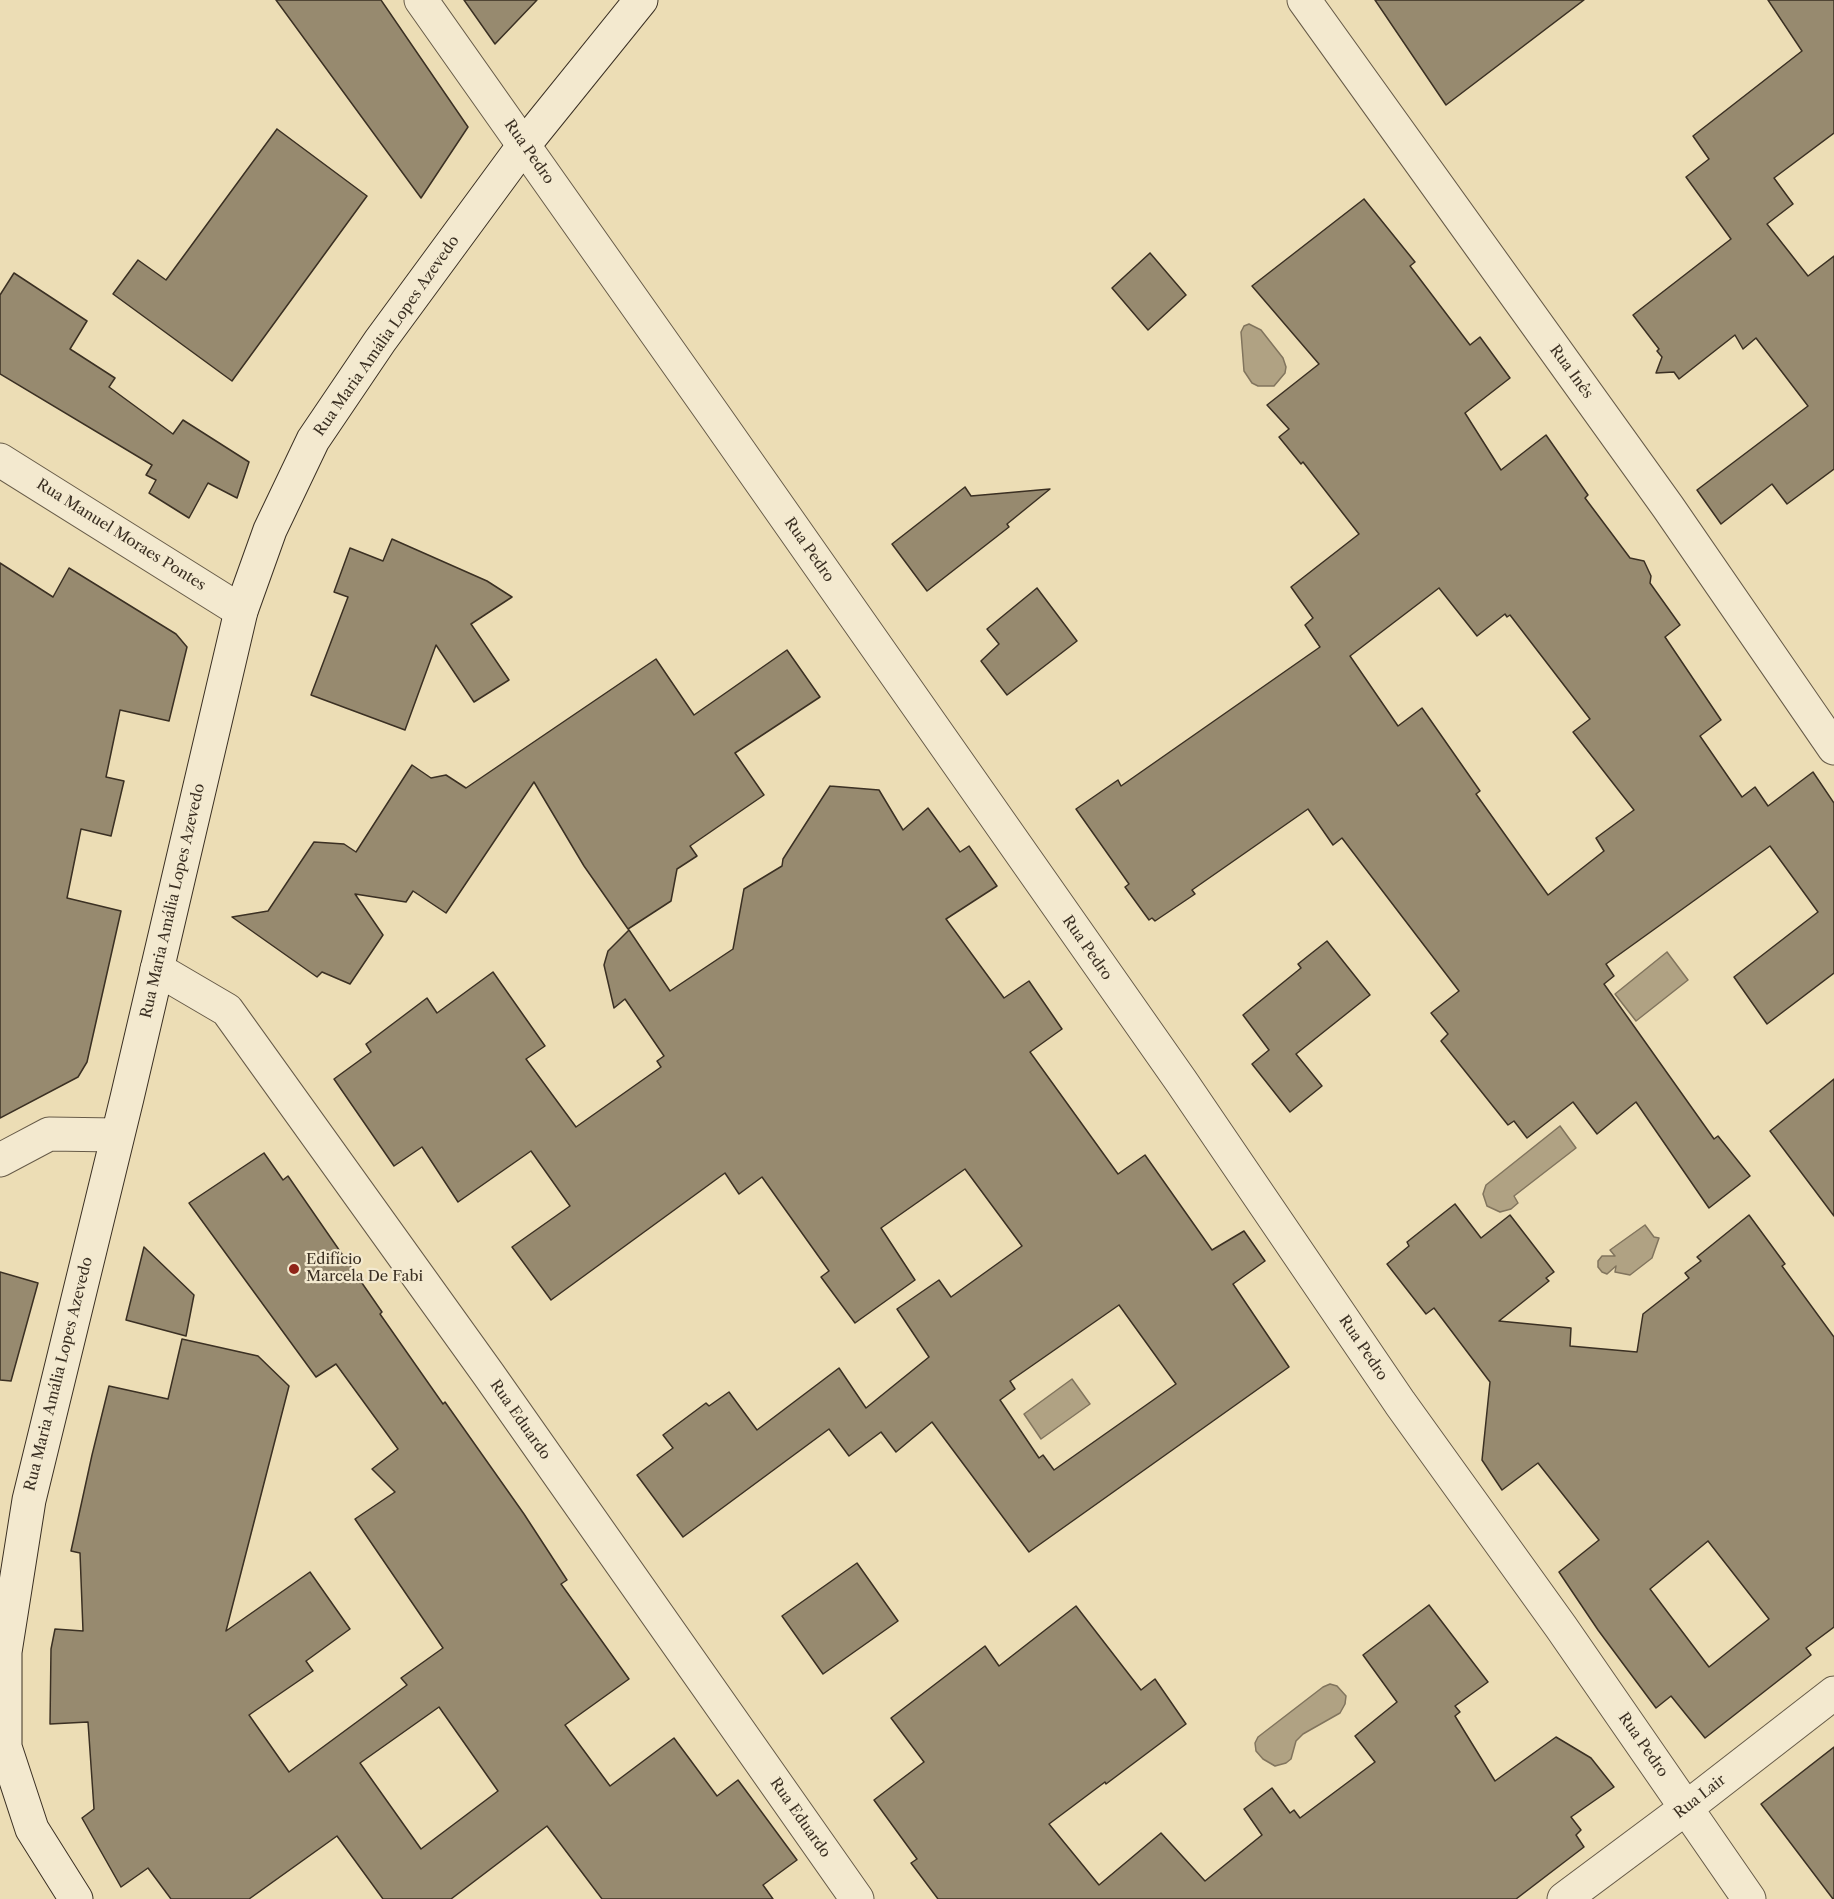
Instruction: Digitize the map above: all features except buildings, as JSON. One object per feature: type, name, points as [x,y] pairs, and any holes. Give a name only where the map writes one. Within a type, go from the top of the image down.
[{"type":"street","name":"Rua Pedro","points":[[421,0],[1174,1071],[1400,1404],[1561,1627],[1749,1899]]},
{"type":"street","name":"Rua Maria Amália Lopes Azevedo","points":[[76,1899],[32,1829],[5,1747],[5,1652],[29,1500],[241,611],[270,530],[313,440],[380,341],[524,145],[641,0]]},
{"type":"street","name":"Rua Inês","points":[[1304,0],[1668,507],[1834,748]]},
{"type":"street","name":"Rua Manuel Moraes Pontes","points":[[0,460],[241,611]]},
{"type":"street","name":"Rua Eduardo","points":[[157,969],[227,1010],[489,1375],[857,1899]]},
{"type":"street","points":[[0,1160],[49,1134],[117,1135]]},
{"type":"street","name":"Rua Lair","points":[[1564,1899],[1834,1693]]},
{"type":"shaded area","points":[[1249,324],[1261,330],[1283,358],[1285,373],[1274,386],[1258,386],[1252,383],[1244,371],[1241,332],[1244,326]]},
{"type":"shaded area","points":[[1667,952],[1688,980],[1636,1021],[1615,994]]},
{"type":"shaded area","points":[[1560,1126],[1576,1148],[1514,1196],[1518,1203],[1511,1209],[1500,1212],[1487,1206],[1483,1194],[1486,1185]]},
{"type":"shaded area","points":[[1645,1225],[1654,1237],[1659,1238],[1652,1258],[1630,1275],[1615,1272],[1616,1266],[1607,1274],[1602,1272],[1598,1267],[1598,1261],[1602,1256],[1615,1256],[1610,1250]]},
{"type":"shaded area","points":[[1072,1379],[1090,1404],[1041,1439],[1024,1414]]},
{"type":"shaded area","points":[[1330,1684],[1337,1686],[1346,1696],[1340,1713],[1303,1734],[1296,1741],[1291,1759],[1286,1763],[1275,1766],[1263,1759],[1256,1751],[1255,1743],[1258,1737]]},
{"type":"place","name":"Edifício Marcela De Fabi","points":[[294,1269]]}]
